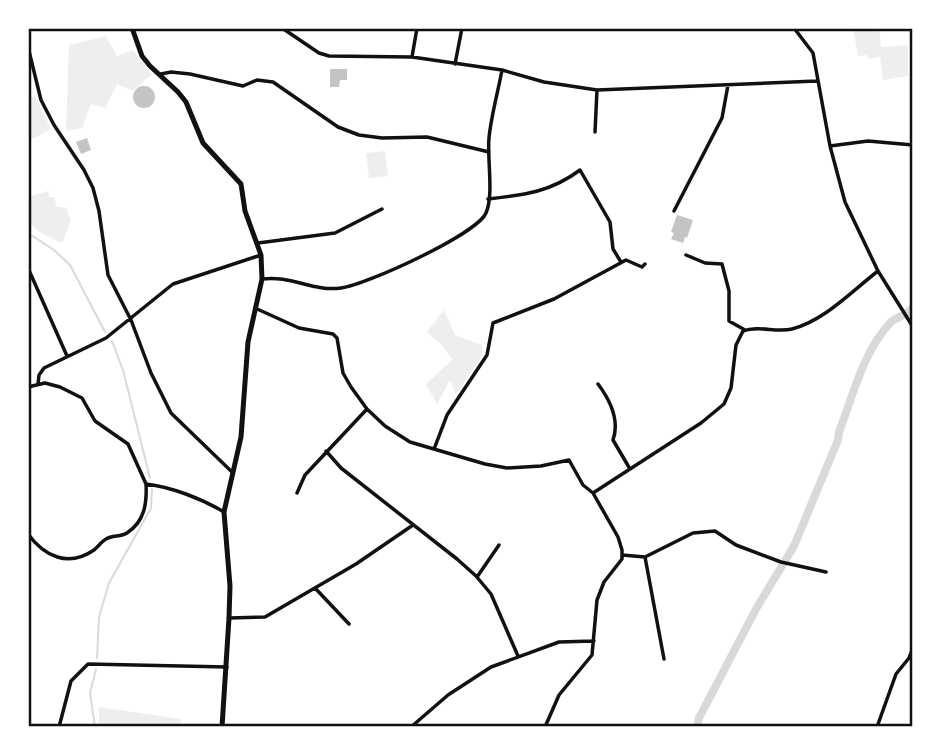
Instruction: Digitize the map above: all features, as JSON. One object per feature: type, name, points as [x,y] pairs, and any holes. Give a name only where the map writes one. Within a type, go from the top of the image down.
[{"type":"street","points":[[132,28],[142,56],[186,102],[203,143],[241,184],[245,211],[261,255],[262,279],[248,342],[241,437],[224,512],[230,586],[222,727]]},
{"type":"street","points":[[282,28],[318,53],[329,56],[412,57],[502,70],[544,82],[597,90],[817,81]]},
{"type":"street","points":[[412,57],[417,28]]},
{"type":"street","points":[[455,64],[462,28]]},
{"type":"street","points":[[794,28],[813,53],[830,146],[845,202],[878,271],[913,327]]},
{"type":"street","points":[[28,47],[41,100],[93,188],[108,275],[131,320],[170,413],[233,473]]},
{"type":"street","points":[[262,279],[285,278],[299,284],[344,288],[377,276],[448,242],[481,221],[488,210],[490,134],[502,70]]},
{"type":"street","points":[[159,75],[171,72],[190,74],[243,86],[257,80],[273,82],[338,127],[359,135],[382,138],[427,137],[489,152]]},
{"type":"street","points":[[674,211],[722,118],[728,85]]},
{"type":"street","points":[[596,132],[597,90]]},
{"type":"street","points":[[830,146],[868,141],[913,145]]},
{"type":"street","points":[[488,199],[534,194],[580,170],[610,222],[608,233],[613,249],[622,262]]},
{"type":"street","points":[[258,243],[325,236],[382,209]]},
{"type":"street","points":[[38,384],[39,375],[44,368],[106,338],[173,284],[261,255]]},
{"type":"street","points":[[686,255],[705,263],[722,264],[729,291],[729,321],[746,330],[780,330],[803,325],[835,305],[878,271]]},
{"type":"street","points":[[434,449],[447,415],[487,355],[493,323],[554,299],[626,260],[642,267],[645,264]]},
{"type":"street","points":[[28,268],[67,357]]},
{"type":"street","points":[[255,307],[299,328],[333,334],[337,338],[343,373],[367,409],[385,426],[410,442],[507,468],[541,466],[569,460],[583,485],[593,494],[618,537],[622,555],[620,563],[599,592],[595,641],[589,660],[557,699],[545,727]]},
{"type":"street","points":[[593,494],[701,423],[724,404],[731,388],[736,345],[740,334],[746,330]]},
{"type":"street","points":[[28,387],[38,384],[60,387],[82,398],[95,421],[128,444],[146,484],[147,505],[144,514],[127,533],[107,538],[93,551],[62,559],[37,546],[28,534]]},
{"type":"street","points":[[598,384],[615,419],[616,431],[613,440],[630,469]]},
{"type":"street","points":[[297,493],[305,475],[367,409]]},
{"type":"street","points":[[326,451],[348,474],[477,577],[491,594],[518,656]]},
{"type":"street","points":[[146,484],[157,485],[211,504],[224,512]]},
{"type":"street","points":[[229,618],[265,617],[356,564],[413,525]]},
{"type":"street","points":[[622,555],[645,557],[693,533],[715,531],[736,545],[780,562],[826,572]]},
{"type":"street","points":[[477,577],[499,545]]},
{"type":"street","points":[[645,557],[664,659]]},
{"type":"street","points":[[315,588],[349,624]]},
{"type":"street","points":[[411,727],[466,682],[491,667],[559,642],[595,641]]},
{"type":"street","points":[[877,727],[896,674],[909,658],[913,648]]},
{"type":"street","points":[[59,727],[71,681],[88,664],[227,667]]},
{"type":"shaded area","points":[[853,28],[879,28],[881,47],[908,45],[908,76],[883,80],[880,57],[868,59],[867,55],[858,56]]},
{"type":"shaded area","points":[[106,36],[117,56],[133,50],[152,74],[133,91],[117,84],[105,108],[91,104],[82,128],[66,131],[69,45]]},
{"type":"shaded area","points":[[35,96],[51,129],[28,141],[28,99]]},
{"type":"shaded area","points":[[385,151],[388,176],[369,178],[366,153]]},
{"type":"shaded area","points":[[28,187],[31,196],[48,191],[49,197],[54,197],[57,207],[66,208],[71,220],[62,243],[41,233],[31,224]]},
{"type":"shaded area","points":[[444,310],[455,335],[482,345],[482,356],[456,394],[450,380],[437,404],[426,384],[452,360],[443,346],[427,332]]},
{"type":"shaded area","points":[[99,707],[181,719],[180,727],[99,727]]},
{"type":"building","points":[[330,69],[347,69],[347,80],[340,80],[339,87],[330,87]]},
{"type":"building","points":[[144,86],[154,93],[155,97],[148,107],[144,108],[134,101],[133,97],[140,87]]},
{"type":"building","points":[[87,138],[91,150],[81,154],[76,142]]},
{"type":"building","points":[[677,215],[693,220],[683,243],[671,239]]},
{"type":"waterway","points":[[28,233],[54,250],[70,265],[105,332]]},
{"type":"waterway","points":[[697,727],[699,718],[756,609],[794,546],[873,346],[891,322],[913,307]]},
{"type":"waterway","points":[[112,341],[123,370],[150,478]]},
{"type":"waterway","points":[[97,658],[99,617],[109,583],[151,508],[152,489]]},
{"type":"waterway","points":[[95,727],[90,693],[96,669]]}]
